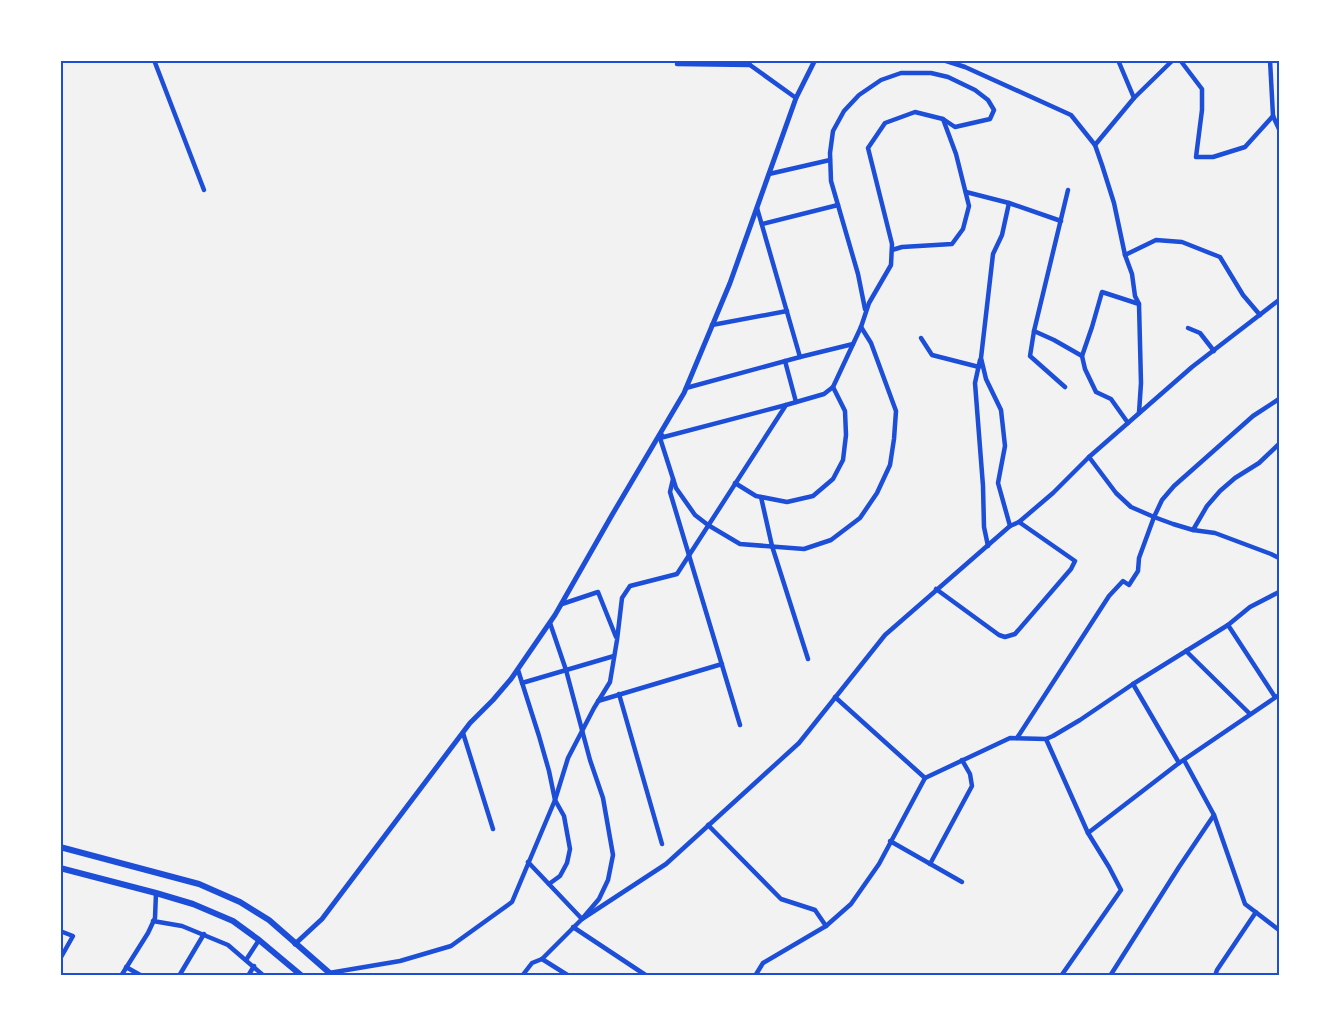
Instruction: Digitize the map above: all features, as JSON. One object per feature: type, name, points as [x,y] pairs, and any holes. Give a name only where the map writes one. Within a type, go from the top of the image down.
[{"type":"main road","points":[[60,848],[199,884],[240,902],[269,921],[331,974]]},
{"type":"main road","points":[[60,868],[193,904],[232,921],[302,976]]},
{"type":"street","points":[[154,60],[204,190]]},
{"type":"street","points":[[743,60],[796,98]]},
{"type":"street","points":[[815,60],[796,98],[730,283],[685,390],[660,438],[676,488],[695,515],[740,544],[804,549],[831,540],[860,518],[877,493],[890,465],[896,411],[871,343],[861,327]]},
{"type":"street","points":[[943,60],[1071,115],[1095,145],[1114,202],[1125,255],[1132,274],[1135,296],[1139,304],[1141,383],[1139,413]]},
{"type":"street","points":[[1118,60],[1134,98]]},
{"type":"street","points":[[1095,145],[1134,98],[1173,60]]},
{"type":"street","points":[[1180,60],[1202,88],[1202,110],[1196,157],[1213,157],[1245,147],[1273,116]]},
{"type":"street","points":[[1270,60],[1273,116],[1279,129]]},
{"type":"street","points":[[677,64],[750,65]]},
{"type":"street","points":[[1271,68],[1279,72]]},
{"type":"street","points":[[660,438],[824,394],[833,387],[861,327],[866,312],[869,303],[891,265],[892,244],[868,148],[885,123],[915,112],[944,119],[955,127],[990,119],[994,110],[988,100],[975,90],[948,77],[931,73],[901,73],[880,80],[858,95],[844,111],[833,131],[830,153],[831,181],[858,274],[866,312]]},
{"type":"street","points":[[892,250],[952,244],[963,229],[969,206],[956,154],[944,119]]},
{"type":"street","points":[[769,174],[830,160]]},
{"type":"street","points":[[1065,387],[1030,356],[1068,190]]},
{"type":"street","points":[[966,192],[1009,203],[1061,221]]},
{"type":"street","points":[[988,546],[984,527],[975,383],[981,358],[993,254],[1002,236],[1009,203]]},
{"type":"street","points":[[762,224],[838,205]]},
{"type":"street","points":[[757,208],[800,357]]},
{"type":"street","points":[[1125,255],[1156,240],[1182,242],[1220,257],[1243,295],[1260,315]]},
{"type":"street","points":[[1128,423],[1111,399],[1096,392],[1085,369],[1082,356],[1102,292],[1139,304]]},
{"type":"street","points":[[582,919],[666,864],[799,742],[885,635],[1010,526],[1019,522],[1053,493],[1089,457],[1192,367],[1279,300]]},
{"type":"street","points":[[712,325],[787,311]]},
{"type":"street","points":[[1188,328],[1200,333],[1214,351]]},
{"type":"street","points":[[1034,331],[1082,356]]},
{"type":"street","points":[[921,338],[932,355],[979,367]]},
{"type":"street","points":[[295,944],[322,919],[470,723],[518,670],[562,604],[685,390],[853,344]]},
{"type":"street","points":[[981,358],[986,379],[1001,410],[1005,446],[998,483],[1010,526]]},
{"type":"street","points":[[785,361],[796,402]]},
{"type":"street","points":[[735,483],[756,496],[787,502],[813,496],[833,479],[843,460],[846,435],[844,411],[833,387]]},
{"type":"street","points":[[1017,738],[1109,596],[1123,581],[1129,585],[1137,571],[1139,558],[1162,500],[1174,486],[1253,416],[1276,401],[1279,407]]},
{"type":"street","points":[[331,974],[400,961],[451,946],[512,902],[555,800],[568,758],[609,682],[622,598],[630,586],[677,574],[786,405]]},
{"type":"street","points":[[1193,530],[1207,506],[1220,491],[1235,478],[1259,463],[1279,444]]},
{"type":"street","points":[[1089,457],[1116,493],[1131,507],[1193,530],[1215,533],[1279,558]]},
{"type":"street","points":[[673,479],[670,492],[740,725]]},
{"type":"street","points":[[761,497],[772,546],[808,659]]},
{"type":"street","points":[[936,589],[999,635],[1005,637],[1015,634],[1071,569],[1074,561],[1019,522]]},
{"type":"street","points":[[562,604],[598,592],[617,640]]},
{"type":"street","points":[[755,976],[763,963],[826,926],[851,904],[879,864],[925,778],[1010,738],[1046,739],[1053,736],[1228,624],[1250,607],[1279,592]]},
{"type":"street","points":[[522,976],[532,963],[542,959],[582,919],[599,899],[608,880],[613,855],[603,798],[550,623]]},
{"type":"street","points":[[1088,833],[1182,761],[1277,696],[1228,624]]},
{"type":"street","points":[[1186,651],[1250,714]]},
{"type":"street","points":[[522,683],[614,656]]},
{"type":"street","points":[[598,701],[722,664]]},
{"type":"street","points":[[518,670],[544,754],[555,800],[564,816],[570,849],[567,863],[560,876],[549,884]]},
{"type":"street","points":[[1133,684],[1214,815],[1245,904],[1279,930]]},
{"type":"street","points":[[619,694],[662,844]]},
{"type":"street","points":[[836,697],[925,778]]},
{"type":"street","points":[[463,733],[493,829]]},
{"type":"street","points":[[1046,739],[1088,833],[1121,890],[1061,976]]},
{"type":"street","points":[[930,864],[972,786],[970,774],[962,760]]},
{"type":"street","points":[[1110,976],[1214,815]]},
{"type":"street","points":[[708,825],[781,899],[814,910],[826,926]]},
{"type":"street","points":[[890,841],[962,882]]},
{"type":"street","points":[[528,862],[582,919]]},
{"type":"street","points":[[121,976],[155,918],[156,893]]},
{"type":"street","points":[[1215,976],[1256,912]]},
{"type":"street","points":[[153,921],[182,926],[228,945],[264,976]]},
{"type":"street","points":[[573,927],[647,976]]},
{"type":"street","points":[[60,931],[73,936],[60,959]]},
{"type":"street","points":[[179,976],[204,934]]},
{"type":"street","points":[[246,960],[259,940]]},
{"type":"street","points":[[542,959],[568,976]]},
{"type":"street","points":[[248,976],[254,966]]},
{"type":"street","points":[[126,967],[142,976]]}]
